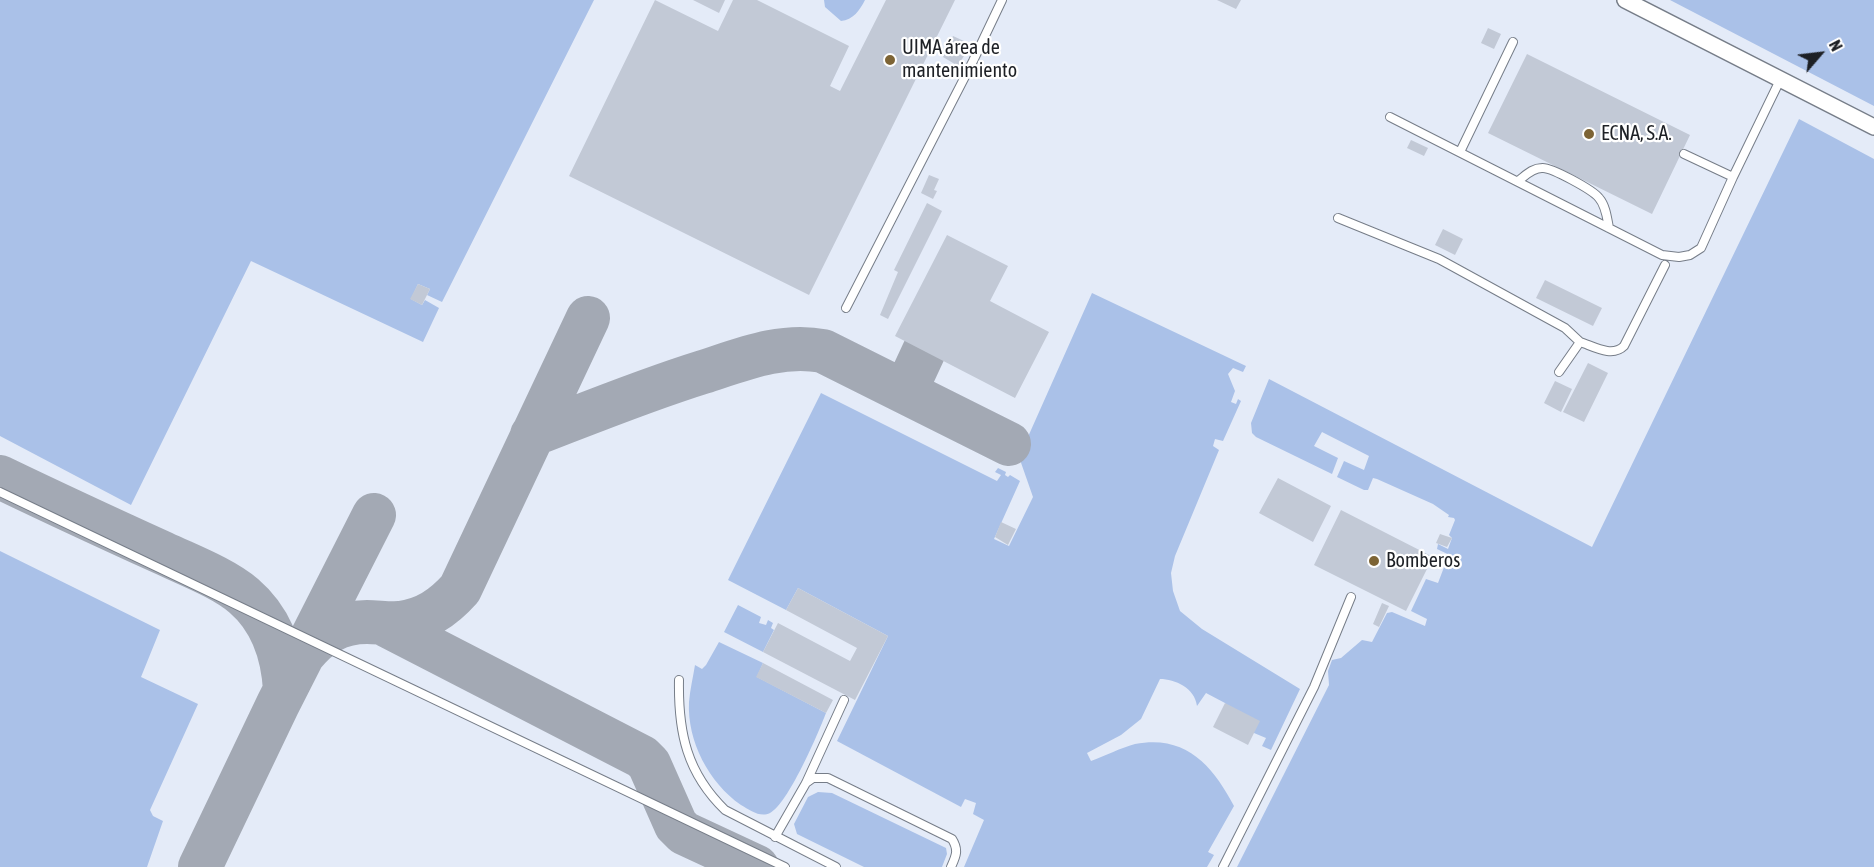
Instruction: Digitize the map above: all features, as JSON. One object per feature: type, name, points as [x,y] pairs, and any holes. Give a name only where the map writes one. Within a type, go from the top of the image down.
[{"type":"street","points":[[1625,0],[1874,127]]},
{"type":"lane","points":[[846,308],[1002,0]]},
{"type":"lane","points":[[1460,152],[1513,42]]},
{"type":"lane","points":[[1338,218],[1439,259],[1565,328],[1580,342],[1608,352],[1620,350],[1665,265],[1701,248],[1780,78]]},
{"type":"lane","points":[[1390,117],[1662,255],[1679,257]]},
{"type":"lane","points":[[1684,154],[1733,177]]},
{"type":"lane","points":[[1518,181],[1533,170],[1547,168],[1594,192],[1605,207],[1610,228]]},
{"type":"lane","points":[[1662,255],[1665,265]]},
{"type":"lane","points":[[1559,372],[1580,342]]},
{"type":"lane","points":[[0,492],[785,867]]},
{"type":"lane","points":[[1223,867],[1314,687],[1352,597]]},
{"type":"lane","points":[[679,680],[679,708],[688,757],[710,796],[725,810],[836,867]]},
{"type":"lane","points":[[775,837],[806,783],[844,700]]},
{"type":"lane","points":[[818,758],[822,770],[834,780],[952,839],[957,846],[957,854],[951,867]]},
{"type":"lane","points":[[806,783],[818,777],[834,780]]},
{"type":"shaded area","points":[[0,0],[594,0],[442,302],[427,295],[430,289],[418,284],[411,299],[422,305],[425,300],[439,308],[423,342],[251,261],[131,505],[0,436]]},
{"type":"shaded area","points":[[824,0],[865,0],[856,14],[841,21],[825,7]]},
{"type":"shaded area","points":[[1670,0],[1874,0],[1874,106]]},
{"type":"shaded area","points":[[1799,119],[1874,159],[1874,867],[1237,867],[1329,685],[1328,671],[1332,660],[1341,658],[1362,640],[1372,642],[1387,613],[1392,612],[1425,626],[1427,619],[1411,611],[1426,579],[1438,583],[1446,562],[1455,566],[1458,559],[1437,549],[1438,544],[1448,549],[1452,538],[1449,535],[1454,518],[1448,517],[1449,515],[1433,504],[1377,479],[1373,478],[1368,490],[1364,490],[1337,477],[1344,461],[1364,470],[1369,456],[1322,432],[1314,446],[1338,458],[1332,474],[1256,437],[1252,433],[1251,423],[1269,379],[1592,547]]},
{"type":"shaded area","points":[[1092,293],[1246,366],[1243,372],[1233,368],[1228,374],[1235,391],[1231,402],[1236,404],[1238,399],[1241,401],[1223,441],[1215,439],[1213,446],[1219,450],[1175,556],[1171,573],[1173,591],[1180,611],[1202,629],[1300,689],[1271,750],[1262,746],[1266,738],[1254,733],[1225,703],[1206,693],[1197,706],[1192,694],[1183,686],[1160,679],[1141,719],[1121,735],[1087,753],[1091,761],[1135,744],[1153,742],[1183,749],[1196,756],[1207,766],[1234,806],[1208,852],[1214,855],[1207,867],[964,867],[984,820],[973,814],[976,803],[965,799],[961,807],[837,741],[888,636],[798,588],[786,610],[728,580],[821,393],[997,481],[1001,475],[995,472],[998,468],[1006,472],[1005,475],[1008,477],[1010,475],[1020,481],[994,539],[1009,546],[1033,497],[1019,457]]},
{"type":"shaded area","points":[[0,551],[160,630],[141,677],[198,704],[150,810],[153,816],[163,821],[147,867],[0,867]]},
{"type":"shaded area","points":[[738,605],[761,617],[759,623],[766,625],[768,620],[773,623],[771,628],[774,630],[763,652],[724,632]]},
{"type":"shaded area","points":[[719,642],[763,663],[757,677],[826,713],[794,783],[777,807],[763,815],[741,805],[719,785],[702,760],[692,731],[689,702],[695,665],[702,669]]},
{"type":"shaded area","points":[[818,792],[832,793],[946,848],[947,854],[942,867],[864,867],[797,834],[794,824],[808,797]]},
{"type":"building","points":[[655,0],[718,31],[733,0],[757,0],[849,46],[830,86],[840,91],[886,0],[955,0],[809,295],[569,176]]},
{"type":"building","points":[[693,0],[725,0],[719,13]]},
{"type":"building","points":[[1217,0],[1241,0],[1236,9]]},
{"type":"building","points":[[1488,28],[1501,34],[1494,49],[1481,43]]},
{"type":"building","points":[[953,36],[966,42],[968,49],[958,66],[943,57]]},
{"type":"building","name":"ECNA, S.A.","points":[[1527,54],[1690,135],[1652,214],[1488,133]]},
{"type":"building","points":[[1411,140],[1428,148],[1424,156],[1407,148]]},
{"type":"building","points":[[929,175],[939,179],[933,199],[921,193]]},
{"type":"building","points":[[927,203],[942,211],[888,319],[880,315],[898,272],[894,270]]},
{"type":"building","points":[[1443,229],[1463,239],[1455,255],[1435,245]]},
{"type":"building","points":[[947,235],[1008,266],[990,301],[1049,332],[1015,398],[895,336]]},
{"type":"building","points":[[1545,280],[1602,308],[1593,326],[1536,298]]},
{"type":"building","points":[[418,284],[430,289],[422,305],[410,299]]},
{"type":"building","points":[[1588,363],[1608,373],[1584,422],[1563,412]]},
{"type":"building","points":[[1555,381],[1572,389],[1561,412],[1544,403]]},
{"type":"building","points":[[1278,478],[1331,506],[1313,542],[1259,513]]},
{"type":"building","name":"Bomberos","points":[[1341,510],[1433,557],[1406,611],[1314,565]]},
{"type":"building","points":[[1001,522],[1016,529],[1008,545],[995,537]]},
{"type":"building","points":[[1440,534],[1452,538],[1447,547],[1436,543]]},
{"type":"building","points":[[798,588],[888,636],[855,700],[763,652],[778,623],[850,661],[857,648],[786,610]]},
{"type":"building","points":[[1382,603],[1389,606],[1379,627],[1373,624]]},
{"type":"building","points":[[763,663],[833,700],[826,713],[756,677]]},
{"type":"building","points":[[1225,703],[1260,721],[1248,745],[1213,727]]},
{"type":"taxiway","points":[[303,655],[323,635],[339,627],[357,623],[396,623],[418,619],[440,607],[460,589],[588,318]]},
{"type":"taxiway","points":[[532,435],[638,394],[733,362],[778,351],[808,349],[823,351],[1009,444]]},
{"type":"taxiway","points":[[905,392],[924,351]]},
{"type":"taxiway","points":[[0,477],[205,572],[236,589],[254,605],[269,627],[279,651],[285,690]]},
{"type":"taxiway","points":[[200,867],[278,704],[374,515]]},
{"type":"taxiway","points":[[382,623],[642,757],[649,764],[676,825],[684,833],[757,867]]},
{"type":"place","name":"UIMA área de mantenimiento","points":[[890,60]]},
{"type":"place","name":"ECNA, S.A.","points":[[1589,134]]},
{"type":"place","name":"Bomberos","points":[[1374,561]]}]
